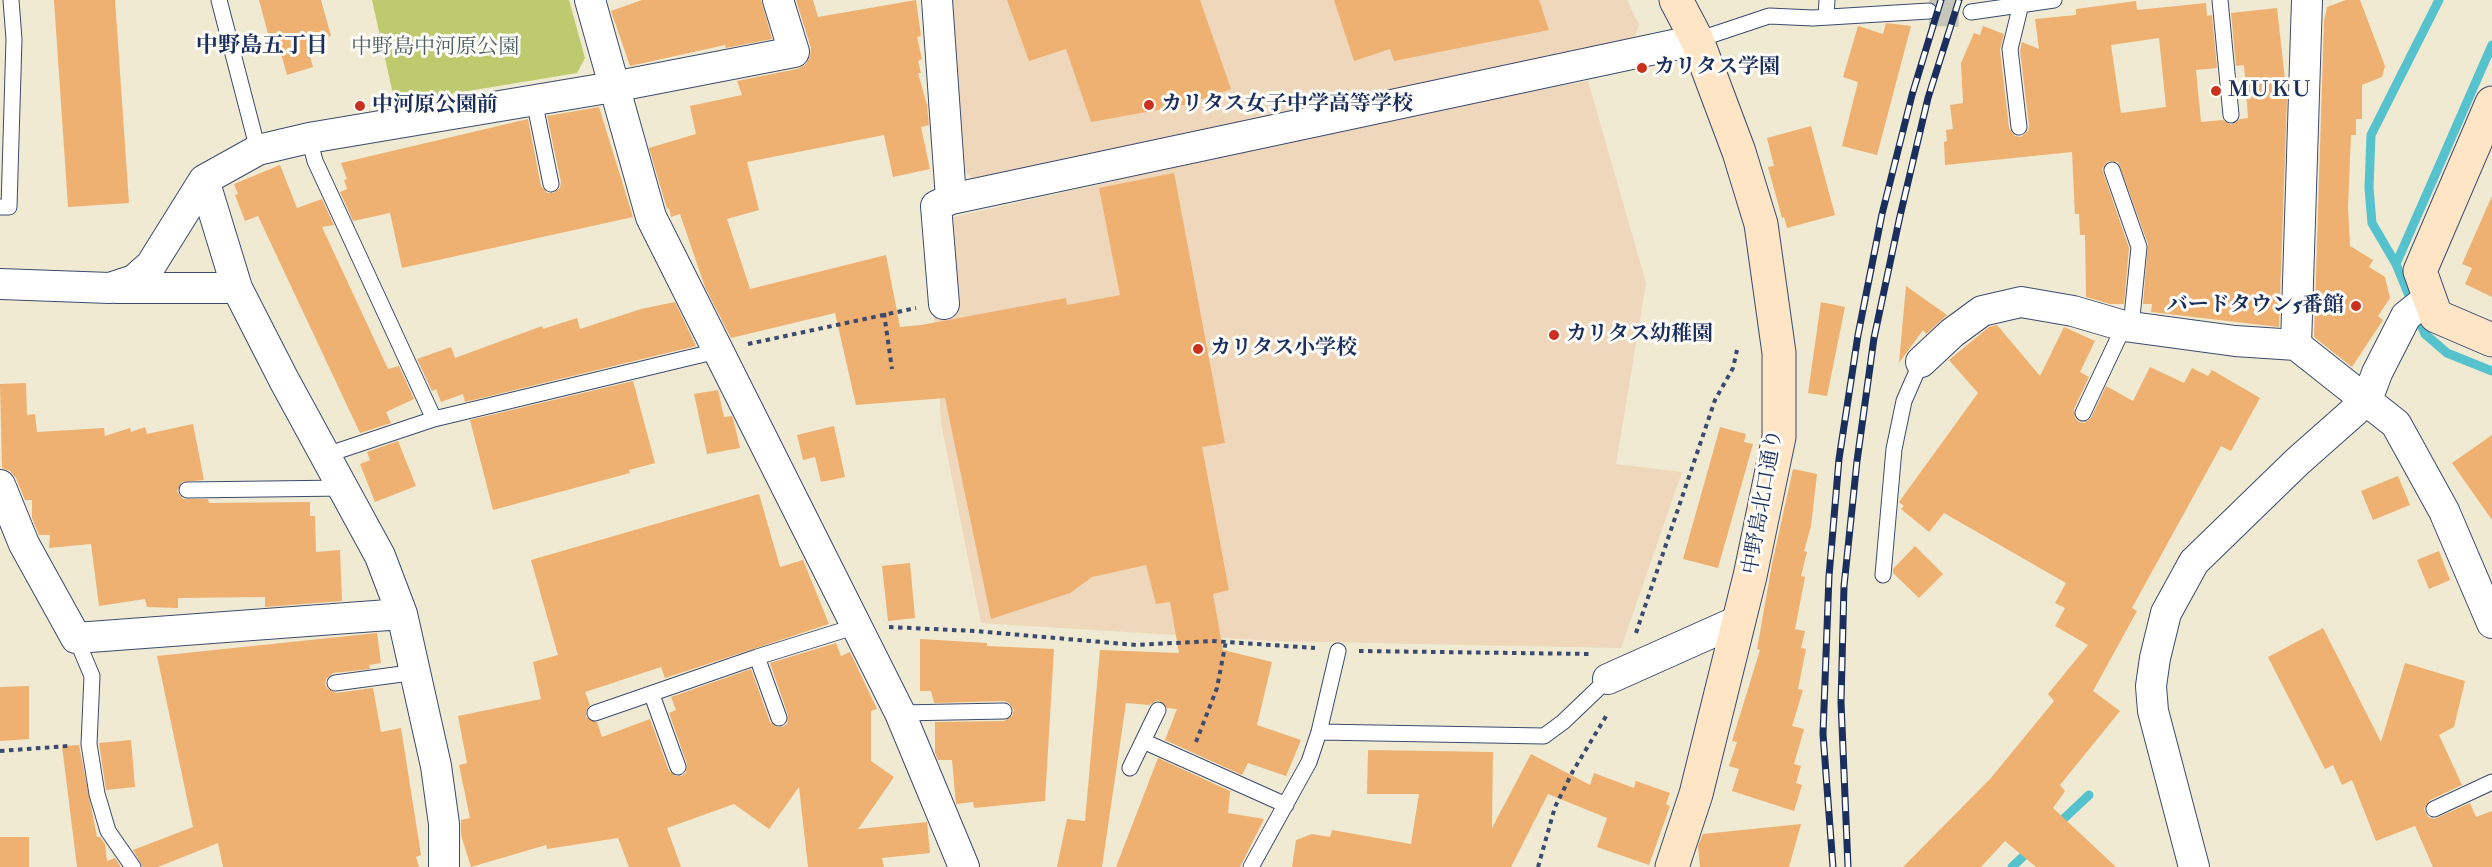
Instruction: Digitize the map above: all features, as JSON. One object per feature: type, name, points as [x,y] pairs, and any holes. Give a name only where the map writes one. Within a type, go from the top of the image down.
[{"type":"street","points":[[590,0],[612,87],[651,217],[900,713],[964,867]]},
{"type":"street","points":[[111,288],[134,280],[151,265],[204,180],[258,150],[309,138],[612,87],[794,52],[778,0]]},
{"type":"street","points":[[937,0],[951,199]]},
{"type":"street","name":"中野島北口通り","points":[[1672,867],[1696,794],[1740,620],[1779,437],[1779,353],[1761,224],[1739,152],[1697,40],[1676,0]]},
{"type":"street","points":[[2296,345],[2307,0]]},
{"type":"street","points":[[944,304],[936,206],[951,199],[1697,40]]},
{"type":"street","points":[[2492,103],[2420,271],[2436,316],[2492,340]]},
{"type":"street","points":[[204,180],[237,288],[284,380],[345,488],[380,556],[402,614],[417,672],[436,766],[444,824],[444,867]]},
{"type":"street","points":[[0,284],[111,288],[237,288]]},
{"type":"street","points":[[2194,867],[2153,711],[2151,686],[2166,613],[2194,562],[2297,462],[2367,400],[2377,373],[2406,316],[2430,297]]},
{"type":"street","points":[[1922,362],[1952,333],[1982,311],[2021,302],[2073,311],[2127,326],[2235,341],[2296,345],[2396,424],[2444,510],[2492,623]]},
{"type":"street","points":[[0,485],[24,544],[67,626],[76,638],[402,614]]},
{"type":"street","points":[[1609,668],[1740,620]]},
{"type":"lane","points":[[0,207],[9,207],[14,39],[11,0]]},
{"type":"lane","points":[[219,0],[258,150]]},
{"type":"lane","points":[[1826,18],[1827,0]]},
{"type":"lane","points":[[1971,12],[2054,0]]},
{"type":"lane","points":[[2220,0],[2231,115]]},
{"type":"lane","points":[[2019,127],[2010,49],[2021,4]]},
{"type":"lane","points":[[1697,40],[1768,15],[1826,18],[1929,11]]},
{"type":"lane","points":[[534,100],[551,184]]},
{"type":"lane","points":[[309,138],[315,161],[434,419]]},
{"type":"lane","points":[[2083,413],[2127,326],[2139,248],[2112,170]]},
{"type":"lane","points":[[326,455],[434,419],[717,351]]},
{"type":"lane","points":[[1883,575],[1894,449],[1904,401],[1922,362]]},
{"type":"lane","points":[[187,490],[345,488]]},
{"type":"lane","points":[[595,713],[757,657],[857,626]]},
{"type":"lane","points":[[76,638],[92,676],[90,744],[97,794],[108,831],[133,867]]},
{"type":"lane","points":[[1251,867],[1309,762],[1319,732],[1338,651]]},
{"type":"lane","points":[[757,657],[779,718]]},
{"type":"lane","points":[[1319,732],[1544,736],[1563,722],[1609,668]]},
{"type":"lane","points":[[335,683],[417,672]]},
{"type":"lane","points":[[651,695],[678,767]]},
{"type":"lane","points":[[900,713],[1004,711]]},
{"type":"lane","points":[[1130,768],[1158,711]]},
{"type":"lane","points":[[1143,741],[1286,805]]},
{"type":"lane","points":[[2434,809],[2492,782]]},
{"type":"path","points":[[717,351],[884,313],[944,304]]},
{"type":"path","points":[[884,313],[892,369]]},
{"type":"path","points":[[1538,867],[1555,807],[1573,771],[1618,697],[1609,668],[1715,400],[1733,368],[1737,350]]},
{"type":"path","points":[[857,626],[975,631],[1136,645],[1226,641],[1338,651],[1609,668]]},
{"type":"path","points":[[1188,762],[1216,688],[1226,641]]},
{"type":"path","points":[[0,751],[90,744]]},
{"type":"shaded area","name":"カリタス女子中学高等学校","points":[[947,0],[1627,0],[1639,25],[1633,42],[978,183],[959,167]]},
{"type":"shaded area","name":"カリタス小学校","points":[[1588,81],[1646,283],[1616,464],[1682,472],[1621,648],[1274,641],[981,623],[941,423],[934,312],[949,218],[1454,105]]},
{"type":"green space","name":"中野島中河原公園","points":[[372,0],[569,0],[585,58],[577,73],[395,103]]},
{"type":"building","points":[[54,0],[115,0],[129,203],[68,207]]},
{"type":"building","points":[[259,0],[321,0],[331,36],[306,43],[313,67],[287,75],[280,50],[273,52]]},
{"type":"building","points":[[642,0],[761,0],[772,39],[726,48],[725,45],[630,66],[611,11]]},
{"type":"building","points":[[796,0],[813,0],[818,17],[916,0],[921,36],[917,37],[922,59],[918,61],[921,73],[918,73],[927,105],[929,125],[921,127],[930,169],[893,177],[884,135],[747,162],[759,210],[727,219],[750,289],[886,255],[900,327],[1066,298],[1067,305],[1120,295],[1099,188],[1174,173],[1225,443],[1202,447],[1229,590],[1213,594],[1223,650],[1272,662],[1257,725],[1301,740],[1286,776],[1248,763],[1242,775],[1165,740],[1177,709],[1167,708],[1158,700],[1149,705],[1126,703],[1102,867],[1057,867],[1067,819],[1085,821],[1100,650],[1179,653],[1170,602],[1156,604],[1146,565],[1092,577],[1070,593],[991,619],[945,398],[856,405],[835,313],[731,338],[705,287],[680,214],[671,217],[669,208],[667,209],[649,148],[696,134],[690,106],[742,95],[737,81],[797,69],[806,64],[811,48]]},
{"type":"building","points":[[1007,0],[1200,0],[1231,89],[1185,105],[1091,122],[1066,49],[1029,61]]},
{"type":"building","points":[[1334,0],[1539,0],[1549,30],[1394,61],[1390,49],[1354,61]]},
{"type":"building","points":[[2346,0],[2360,0],[2385,66],[2382,77],[2362,85],[2362,119],[2356,119],[2356,135],[2351,135],[2348,207],[2350,246],[2373,260],[2369,267],[2385,277],[2390,298],[2378,316],[2383,320],[2352,367],[2314,337],[2324,21],[2327,7]]},
{"type":"building","points":[[2136,1],[2137,10],[2206,3],[2207,16],[2212,15],[2217,68],[2196,70],[2201,122],[2223,120],[2231,125],[2240,119],[2248,118],[2244,65],[2236,66],[2231,13],[2277,8],[2287,97],[2279,327],[2151,312],[2152,304],[2143,304],[2148,244],[2118,162],[2108,161],[2102,169],[2129,248],[2124,304],[2110,304],[2086,297],[2085,235],[2080,235],[2079,214],[2075,214],[2072,152],[1945,165],[1946,130],[1953,129],[1950,105],[1963,103],[1961,63],[1974,33],[1980,35],[1983,26],[2004,34],[2000,50],[2009,128],[2015,136],[2021,137],[2028,131],[2029,126],[2020,50],[2022,42],[2039,49],[2035,19],[2076,15],[2076,9]],"holes":[[[2159,38],[2166,107],[2121,113],[2111,45]]]},
{"type":"building","points":[[1886,23],[1911,26],[1877,155],[1842,146],[1858,82],[1843,77],[1858,26],[1883,34]]},
{"type":"building","points":[[599,107],[633,217],[402,268],[390,213],[353,221],[340,192],[347,189],[344,180],[347,179],[341,163],[528,119],[541,186],[547,193],[553,193],[560,188],[561,182],[547,116]]},
{"type":"building","points":[[1811,126],[1835,215],[1787,228],[1768,167],[1774,166],[1767,138]]},
{"type":"building","points":[[280,165],[297,208],[322,199],[334,225],[322,227],[388,369],[399,366],[414,399],[386,412],[391,423],[360,433],[258,216],[245,221],[235,195],[238,194],[234,184]]},
{"type":"building","points":[[2492,196],[2492,297],[2465,284],[2472,268],[2462,264]]},
{"type":"building","points":[[1906,286],[1947,315],[1926,334],[1923,330],[1899,363]]},
{"type":"building","points":[[675,302],[696,346],[465,402],[463,394],[441,402],[436,389],[432,391],[417,359],[451,347],[455,358],[542,326],[543,329],[577,318],[580,329],[641,309]]},
{"type":"building","points":[[1821,302],[1845,307],[1827,396],[1808,393]]},
{"type":"building","points":[[1997,325],[2040,376],[2064,327],[2095,341],[2080,372],[2089,377],[2074,409],[2075,418],[2079,422],[2084,423],[2091,418],[2106,386],[2133,401],[2150,367],[2184,383],[2192,368],[2208,376],[2212,370],[2260,398],[2231,451],[2221,446],[2132,608],[2137,611],[2093,691],[2120,711],[2060,785],[2065,791],[2053,808],[2116,867],[2036,867],[2005,841],[1981,867],[1903,867],[1991,778],[2054,701],[2048,694],[2088,645],[2055,626],[2065,608],[2055,603],[2066,583],[1944,513],[1929,532],[1901,509],[1904,506],[1899,502],[1978,393],[1949,360],[1989,327]]},
{"type":"building","points":[[633,381],[655,463],[629,470],[630,473],[493,510],[470,420]]},
{"type":"building","points":[[26,383],[27,415],[35,414],[37,432],[104,428],[105,436],[130,428],[131,432],[145,427],[147,434],[193,424],[204,480],[182,482],[177,491],[183,499],[208,499],[209,503],[310,502],[310,516],[315,516],[316,552],[340,550],[342,601],[265,607],[265,597],[178,598],[178,608],[147,607],[145,599],[99,606],[91,544],[49,548],[50,535],[39,535],[32,518],[32,500],[25,500],[16,478],[10,471],[2,468],[0,384]]},
{"type":"building","points":[[718,390],[724,417],[732,416],[740,448],[707,454],[694,394]]},
{"type":"building","points":[[834,426],[845,477],[821,482],[815,457],[803,460],[797,435]]},
{"type":"building","points":[[1720,427],[1746,434],[1744,442],[1753,444],[1718,568],[1683,559]]},
{"type":"building","points":[[2492,435],[2492,520],[2452,463]]},
{"type":"building","points":[[398,441],[416,486],[375,502],[360,464],[370,460],[367,452]]},
{"type":"building","points":[[1793,469],[1817,474],[1811,526],[1804,551],[1807,552],[1801,576],[1805,577],[1795,629],[1805,631],[1801,648],[1806,649],[1798,689],[1803,690],[1792,726],[1804,729],[1794,764],[1801,766],[1796,783],[1802,785],[1794,811],[1732,791],[1739,769],[1729,766],[1737,742],[1732,741],[1760,650],[1757,649],[1772,564]]},
{"type":"building","points":[[2398,476],[2410,505],[2373,520],[2361,491]]},
{"type":"building","points":[[759,494],[780,567],[803,560],[829,624],[665,678],[661,667],[585,692],[590,705],[586,711],[586,717],[597,722],[602,737],[650,719],[669,771],[676,776],[681,776],[686,773],[687,764],[669,713],[676,710],[671,697],[751,669],[770,722],[777,727],[782,727],[787,724],[788,715],[770,663],[836,643],[841,656],[850,652],[877,709],[871,711],[871,761],[894,777],[858,829],[927,822],[930,853],[882,858],[884,867],[808,867],[799,787],[769,829],[734,804],[667,828],[681,867],[629,867],[618,838],[547,849],[546,845],[471,867],[461,835],[461,820],[470,818],[459,765],[467,763],[458,716],[541,699],[533,662],[558,655],[531,560]]},
{"type":"building","points":[[1915,546],[1943,574],[1919,598],[1893,573],[1893,569]]},
{"type":"building","points":[[2439,551],[2450,580],[2429,589],[2417,560]]},
{"type":"building","points":[[910,563],[915,618],[888,621],[882,566]]},
{"type":"building","points":[[2323,628],[2381,742],[2405,663],[2465,681],[2454,727],[2439,735],[2462,785],[2430,800],[2424,809],[2428,817],[2434,819],[2470,803],[2476,817],[2492,811],[2492,867],[2433,867],[2415,826],[2376,841],[2352,780],[2342,785],[2333,765],[2325,769],[2268,657]]},
{"type":"building","points":[[377,633],[381,663],[369,665],[370,669],[333,673],[326,679],[325,685],[336,693],[373,688],[381,732],[401,728],[421,855],[416,857],[419,867],[223,867],[218,843],[158,867],[143,867],[133,850],[193,827],[157,656]]},
{"type":"building","points":[[920,639],[987,643],[987,646],[1054,649],[1045,801],[974,808],[973,802],[956,804],[952,760],[938,760],[935,753],[935,722],[1004,721],[1012,716],[1014,710],[1009,703],[1004,701],[934,703],[931,691],[920,691]]},
{"type":"building","points":[[29,686],[29,739],[0,741],[0,687]]},
{"type":"building","points":[[131,740],[135,787],[106,790],[99,743]]},
{"type":"building","points":[[79,745],[97,837],[100,837],[105,844],[107,861],[115,858],[121,867],[77,867],[62,746]]},
{"type":"building","points":[[1368,750],[1493,752],[1492,828],[1531,754],[1590,785],[1594,773],[1634,788],[1636,781],[1670,793],[1666,804],[1670,806],[1649,865],[1597,847],[1607,818],[1548,794],[1511,867],[1292,867],[1296,840],[1312,834],[1330,837],[1332,830],[1411,844],[1419,794],[1367,794]]},
{"type":"building","points":[[1158,758],[1232,792],[1230,792],[1228,813],[1264,819],[1240,867],[1116,867]]},
{"type":"building","points":[[1801,824],[1789,867],[1700,867],[1698,846],[1703,834]]},
{"type":"building","points":[[0,837],[29,837],[29,867],[0,867]]},
{"type":"waterway","points":[[2439,0],[2371,135],[2369,188],[2372,223],[2396,264],[2425,334],[2447,353],[2492,371]]},
{"type":"waterway","points":[[2396,264],[2492,45]]},
{"type":"waterway","points":[[2056,826],[2089,795]]},
{"type":"waterway","points":[[2012,867],[2032,848]]},
{"type":"tunnel","points":[[1929,11],[1971,12]]},
{"type":"railway","points":[[1833,867],[1823,734],[1829,576],[1839,459],[1858,335],[1882,214],[1912,95],[1941,0]]},
{"type":"railway","points":[[1848,867],[1841,702],[1844,586],[1857,461],[1874,338],[1900,216],[1928,98],[1959,0]]},
{"type":"place","name":"カリタス学園","points":[[1642,68]]},
{"type":"place","name":"ＭＵＫＵ","points":[[2216,91]]},
{"type":"place","name":"カリタス女子中学高等学校","points":[[1149,105]]},
{"type":"place","name":"中河原公園前","points":[[360,106]]},
{"type":"place","name":"バードタウン5番館","points":[[2356,306]]},
{"type":"place","name":"カリタス幼稚園","points":[[1554,335]]},
{"type":"place","name":"カリタス小学校","points":[[1198,349]]},
{"type":"district","name":"中野島五丁目","points":[[262,47]]}]
